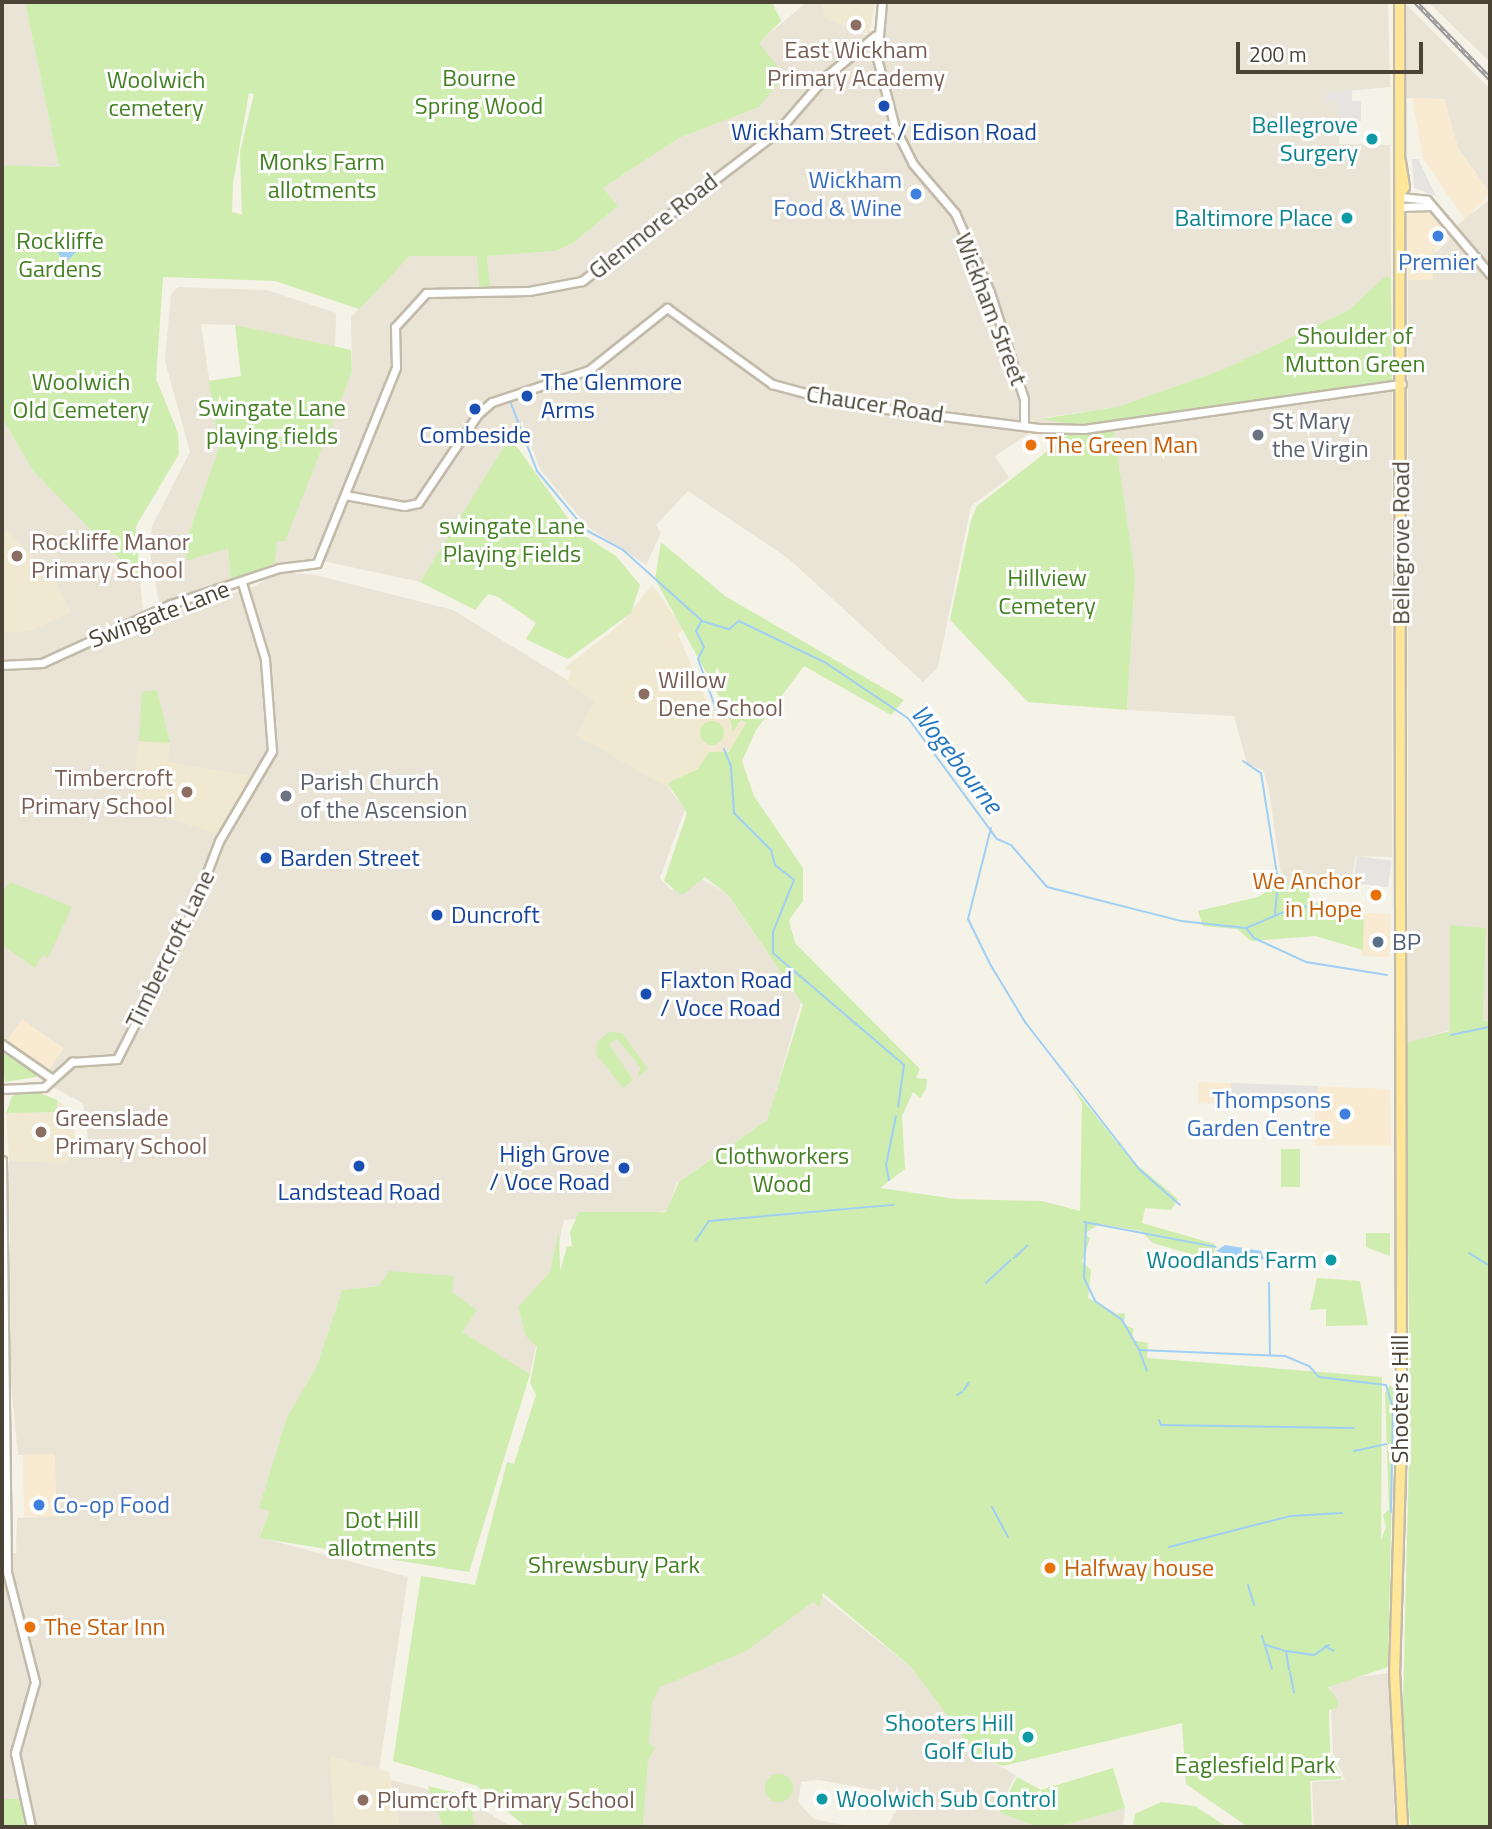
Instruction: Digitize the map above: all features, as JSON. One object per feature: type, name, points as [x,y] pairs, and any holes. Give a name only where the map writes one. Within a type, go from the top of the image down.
[{"type":"main road","name":"Bellegrove Road","points":[[1399,2],[1400,161],[1405,187],[1400,199],[1402,384],[1399,970]]},
{"type":"main road","name":"Shooters Hill","points":[[1399,970],[1401,1438],[1394,1672],[1402,1827]]},
{"type":"street","name":"Wickham Street","points":[[882,2],[875,36],[895,128],[914,164],[955,213],[990,292],[1024,398],[1024,426]]},
{"type":"street","name":"Glenmore Road","points":[[345,495],[396,367],[394,327],[426,293],[529,291],[582,281],[778,131],[825,77],[875,36]]},
{"type":"street","points":[[1400,199],[1430,205],[1490,274]]},
{"type":"street","name":"Chaucer Road","points":[[345,495],[404,506],[418,503],[478,414],[513,393],[555,385],[589,370],[667,307],[772,384],[846,404],[1024,426]]},
{"type":"street","points":[[1024,426],[1084,429],[1402,384]]},
{"type":"street","name":"Swingate Lane","points":[[2,665],[42,663],[142,615],[242,583],[279,568],[317,563],[345,495]]},
{"type":"street","name":"Timbercroft Lane","points":[[2,1089],[44,1087],[72,1062],[117,1059],[191,914],[219,841],[265,766],[274,741],[266,664],[242,583]]},
{"type":"street","points":[[2,1044],[51,1078]]},
{"type":"street","points":[[2,1160],[4,1547],[10,1597],[34,1674],[15,1753],[32,1827]]},
{"type":"shaded area","points":[[2,2],[25,2],[59,167],[2,165]]},
{"type":"shaded area","points":[[807,2],[822,2],[824,17],[865,35],[880,29],[886,2],[1388,2],[1390,87],[1326,93],[1339,100],[1339,144],[1390,145],[1391,278],[1349,310],[1222,370],[1117,407],[1040,418],[1080,425],[1392,383],[1392,857],[1356,856],[1350,888],[1282,882],[1269,790],[1263,770],[1247,764],[1234,716],[1127,710],[1135,575],[1114,431],[1031,432],[995,456],[1009,478],[971,506],[938,667],[923,682],[789,559],[688,491],[656,525],[661,533],[646,565],[588,527],[540,469],[522,421],[420,582],[314,559],[275,563],[277,540],[284,541],[352,372],[351,317],[410,256],[478,256],[479,286],[489,286],[487,256],[556,251],[573,243],[618,206],[603,188],[679,138],[759,107],[758,43]]},
{"type":"shaded area","name":"East Wickham Primary Academy","points":[[822,2],[875,2],[870,33],[857,33],[824,17]]},
{"type":"shaded area","points":[[1404,2],[1490,89],[1490,193],[1458,148],[1444,99],[1405,98]]},
{"type":"shaded area","points":[[1429,2],[1490,2],[1490,62],[1429,3]]},
{"type":"shaded area","points":[[1352,90],[1352,101],[1361,101],[1361,121],[1339,121],[1339,100],[1326,103],[1325,93]]},
{"type":"shaded area","points":[[1412,98],[1444,99],[1458,148],[1490,193],[1465,220],[1423,158]]},
{"type":"shaded area","points":[[1412,159],[1418,159],[1436,196],[1414,188]]},
{"type":"shaded area","points":[[1490,199],[1490,1019],[1483,1021],[1486,929],[1450,925],[1450,1030],[1408,1043],[1408,280],[1433,279],[1433,248],[1436,252],[1457,233],[1454,228]]},
{"type":"shaded area","points":[[1414,209],[1427,211],[1451,238],[1433,250],[1433,280],[1408,280],[1407,217]]},
{"type":"shaded area","points":[[178,287],[267,290],[336,313],[335,349],[235,325],[201,324],[219,448],[187,538],[186,561],[228,547],[231,582],[159,603],[149,548],[152,526],[190,452],[165,361],[171,294]]},
{"type":"shaded area","points":[[2,418],[34,472],[140,580],[144,621],[253,587],[279,572],[315,575],[453,610],[598,699],[685,809],[660,878],[671,890],[700,878],[726,893],[801,1002],[768,1119],[677,1183],[667,1211],[564,1220],[530,1374],[379,1286],[342,1290],[317,1367],[287,1417],[260,1507],[270,1511],[259,1537],[408,1577],[378,1777],[465,1798],[511,1827],[36,1827],[32,1799],[2,1799],[2,1553],[16,1553],[17,1518],[56,1516],[55,1455],[18,1455],[11,1385],[9,1161],[67,1163],[71,1148],[89,1147],[83,1103],[54,1088],[58,1077],[2,1037]]},
{"type":"shaded area","name":"Rockliffe Manor Primary School","points":[[5,528],[56,582],[71,612],[31,631],[2,633]]},
{"type":"shaded area","name":"Willow Dene School","points":[[652,585],[684,629],[678,634],[711,712],[721,701],[749,727],[687,799],[576,735],[595,701],[567,683],[571,672],[564,668],[621,624]]},
{"type":"shaded area","name":"Timbercroft Primary School","points":[[139,741],[170,743],[169,762],[252,776],[218,834],[130,807]]},
{"type":"shaded area","points":[[1357,856],[1392,861],[1388,888],[1353,883]]},
{"type":"shaded area","points":[[1363,913],[1391,914],[1389,957],[1361,956]]},
{"type":"shaded area","points":[[22,1019],[64,1048],[49,1070],[7,1040]]},
{"type":"shaded area","points":[[1198,1082],[1390,1089],[1391,1146],[1315,1145],[1315,1104],[1198,1103]]},
{"type":"shaded area","points":[[1231,1083],[1318,1086],[1317,1104],[1230,1101]]},
{"type":"shaded area","name":"Greenslade Primary School","points":[[57,1100],[70,1111],[77,1148],[68,1153],[67,1163],[9,1161],[6,1113],[57,1112]]},
{"type":"shaded area","points":[[55,1454],[56,1516],[24,1517],[23,1455]]},
{"type":"shaded area","points":[[822,1596],[911,1667],[975,1753],[1016,1775],[997,1811],[1037,1827],[887,1827],[905,1795],[819,1780],[801,1782],[798,1802],[814,1819],[853,1827],[643,1827],[652,1697],[663,1682],[747,1648]]},
{"type":"shaded area","points":[[1388,1673],[1395,1827],[1314,1827],[1312,1782],[1345,1780],[1333,1753],[1330,1681]]},
{"type":"shaded area","name":"Plumcroft Primary School","points":[[330,1756],[389,1772],[400,1827],[334,1827]]},
{"type":"shaded area","points":[[1125,1808],[1123,1827],[1058,1827]]},
{"type":"green space","points":[[25,2],[772,2],[781,21],[759,43],[785,75],[759,107],[679,138],[603,188],[618,206],[573,243],[556,251],[487,256],[490,286],[479,287],[477,256],[410,256],[359,309],[275,281],[163,277],[156,379],[178,433],[179,454],[136,526],[140,580],[34,472],[2,418],[2,165],[59,167]],"holes":[[[249,93],[254,94],[240,152],[242,215],[232,212],[233,183]]]},
{"type":"green space","name":"Shoulder of Mutton Green","points":[[1386,276],[1391,278],[1392,383],[1080,425],[1040,419],[1117,407],[1222,370],[1349,310]]},
{"type":"green space","name":"Swingate Lane playing fields","points":[[235,325],[351,350],[352,372],[285,541],[277,541],[275,563],[231,582],[228,548],[186,561],[187,538],[219,448],[209,381],[241,376]]},
{"type":"green space","name":"Hillview Cemetery","points":[[1114,431],[1135,575],[1127,710],[1028,702],[950,620],[971,520],[977,506],[1068,435]]},
{"type":"green space","name":"swingate Lane Playing Fields","points":[[510,437],[577,531],[616,556],[640,585],[631,613],[568,659],[526,639],[536,623],[498,597],[488,594],[475,610],[420,582]]},
{"type":"green space","points":[[661,542],[725,596],[904,700],[891,715],[804,666],[756,730],[742,761],[754,796],[803,868],[803,901],[789,920],[795,943],[920,1069],[916,1078],[927,1079],[926,1089],[920,1098],[913,1092],[902,1116],[905,1169],[880,1188],[956,1199],[1042,1201],[1080,1211],[1082,1103],[1070,1084],[1131,1160],[1178,1199],[1171,1210],[1145,1208],[1142,1223],[1215,1244],[1214,1253],[1231,1260],[1228,1265],[1153,1243],[1141,1231],[1099,1224],[1084,1234],[1090,1238],[1082,1262],[1091,1270],[1088,1298],[1117,1314],[1125,1313],[1124,1324],[1134,1329],[1131,1340],[1148,1343],[1147,1358],[1382,1377],[1381,1540],[1386,1527],[1383,1515],[1389,1509],[1385,1393],[1390,1385],[1394,1388],[1388,1667],[1328,1687],[1338,1700],[1337,1708],[1329,1710],[1330,1753],[1342,1779],[1310,1781],[1312,1827],[1248,1827],[1186,1784],[1182,1723],[1002,1766],[975,1753],[911,1667],[823,1593],[820,1607],[813,1602],[746,1651],[660,1687],[652,1703],[649,1742],[655,1748],[648,1760],[643,1827],[526,1827],[477,1786],[393,1761],[421,1576],[475,1585],[507,1462],[514,1464],[536,1395],[530,1383],[537,1347],[526,1336],[518,1307],[550,1272],[559,1231],[560,1271],[567,1247],[572,1246],[570,1232],[579,1212],[666,1212],[679,1182],[767,1120],[803,1005],[728,895],[705,877],[682,895],[664,881],[687,813],[668,783],[698,769],[709,752],[729,752],[746,723],[741,720],[733,732],[729,713],[738,717],[725,707],[655,579]]},
{"type":"green space","points":[[157,690],[170,743],[139,741],[142,692]]},
{"type":"green space","points":[[712,721],[721,724],[724,733],[721,742],[712,745],[703,742],[700,733],[703,724]]},
{"type":"green space","points":[[10,882],[72,907],[48,958],[43,955],[35,968],[2,945],[2,893]]},
{"type":"green space","points":[[1282,882],[1310,885],[1309,902],[1364,907],[1363,950],[1315,936],[1251,941],[1237,929],[1203,926],[1198,911],[1258,897]]},
{"type":"green space","points":[[1450,925],[1486,928],[1483,1021],[1490,1020],[1490,1827],[1411,1827],[1402,1749],[1410,1414],[1406,1043],[1450,1031]]},
{"type":"green space","points":[[609,1032],[622,1033],[648,1069],[637,1077],[641,1068],[617,1039],[609,1044],[633,1080],[623,1088],[596,1054],[598,1041]]},
{"type":"green space","points":[[2,1052],[36,1073],[36,1077],[5,1082]]},
{"type":"green space","points":[[32,1090],[57,1100],[57,1112],[6,1113],[12,1096]]},
{"type":"green space","points":[[1281,1149],[1300,1149],[1300,1187],[1281,1187]]},
{"type":"green space","points":[[1366,1233],[1390,1233],[1390,1256],[1366,1247]]},
{"type":"green space","name":"Dot Hill allotments","points":[[389,1271],[454,1276],[452,1292],[477,1310],[462,1332],[530,1374],[469,1572],[259,1538],[270,1511],[259,1508],[287,1417],[317,1366],[342,1290],[379,1286]]},
{"type":"green space","points":[[1317,1278],[1360,1281],[1368,1325],[1326,1326],[1326,1309],[1310,1310]]},
{"type":"green space","points":[[1113,1768],[1125,1808],[1058,1827],[1034,1826],[999,1812],[1017,1777],[1041,1790]]},
{"type":"green space","points":[[779,1774],[789,1778],[793,1788],[789,1798],[779,1802],[769,1798],[765,1788],[769,1778]]},
{"type":"green space","points":[[428,1786],[469,1796],[475,1827],[444,1827]]},
{"type":"green space","points":[[2,1799],[20,1799],[25,1827],[2,1827]]},
{"type":"green space","name":"Eaglesfield Park","points":[[1161,1802],[1195,1806],[1227,1827],[1133,1827],[1135,1814]]},
{"type":"water","points":[[63,234],[73,237],[76,252],[64,264],[49,235]]},
{"type":"water","points":[[1225,1245],[1261,1251],[1264,1259],[1252,1262],[1216,1251]]},
{"type":"waterway","name":"Wogebourne","points":[[510,401],[537,471],[586,530],[623,550],[702,621],[729,629],[739,621],[826,663],[908,718],[997,839],[1011,845],[1047,887],[1181,921],[1246,928],[1254,938],[1306,962],[1387,975]]},
{"type":"waterway","points":[[701,622],[696,631],[704,647],[698,659],[716,709]]},
{"type":"waterway","points":[[724,749],[731,766],[734,813],[771,850],[775,865],[794,880],[773,932],[773,953],[904,1065],[898,1107]]},
{"type":"waterway","points":[[1243,761],[1261,773],[1278,880],[1275,914]]},
{"type":"waterway","points":[[991,828],[968,919],[990,964],[1025,1022],[1140,1170],[1180,1205]]},
{"type":"waterway","points":[[1246,928],[1298,906],[1361,910]]},
{"type":"waterway","name":"Wogebourne","points":[[1451,1035],[1490,1027]]},
{"type":"waterway","points":[[889,1180],[886,1165],[896,1116]]},
{"type":"waterway","points":[[696,1240],[709,1221],[893,1205]]},
{"type":"waterway","points":[[1084,1222],[1216,1247]]},
{"type":"waterway","points":[[1086,1224],[1084,1278],[1095,1301],[1122,1320],[1139,1350],[1285,1356],[1309,1366],[1319,1377],[1386,1385],[1393,1408],[1391,1512]]},
{"type":"waterway","points":[[1014,1258],[1027,1246]]},
{"type":"waterway","points":[[1469,1253],[1490,1266]]},
{"type":"waterway","points":[[986,1283],[1010,1261]]},
{"type":"waterway","points":[[1269,1283],[1270,1355]]},
{"type":"waterway","points":[[1139,1350],[1147,1371]]},
{"type":"waterway","points":[[964,1390],[969,1382]]},
{"type":"waterway","points":[[957,1395],[962,1392]]},
{"type":"waterway","points":[[1159,1420],[1161,1425],[1354,1428]]},
{"type":"waterway","points":[[1354,1451],[1386,1444]]},
{"type":"waterway","points":[[992,1507],[1008,1537]]},
{"type":"waterway","points":[[1169,1547],[1291,1516],[1342,1513]]},
{"type":"waterway","points":[[1248,1585],[1254,1605]]},
{"type":"waterway","points":[[1262,1636],[1272,1669]]},
{"type":"waterway","points":[[1266,1645],[1286,1651],[1289,1670]]},
{"type":"waterway","points":[[1286,1651],[1314,1655],[1329,1645]]},
{"type":"waterway","points":[[1325,1646],[1334,1651]]},
{"type":"waterway","points":[[1290,1672],[1294,1693]]},
{"type":"railway","points":[[1416,2],[1490,78]]},
{"type":"place","name":"East Wickham Primary Academy","points":[[856,25]]},
{"type":"place","name":"Wickham Street / Edison Road","points":[[884,106]]},
{"type":"place","name":"Bellegrove Surgery","points":[[1372,139]]},
{"type":"place","name":"Wickham Food & Wine","points":[[916,194]]},
{"type":"place","name":"Baltimore Place","points":[[1347,218]]},
{"type":"place","name":"Premier","points":[[1438,236]]},
{"type":"place","name":"The Glenmore Arms","points":[[527,396]]},
{"type":"place","name":"Combeside","points":[[475,409]]},
{"type":"place","name":"St Mary the Virgin","points":[[1258,435]]},
{"type":"place","name":"The Green Man","points":[[1031,445]]},
{"type":"place","name":"Rockliffe Manor Primary School","points":[[17,556]]},
{"type":"place","name":"Willow Dene School","points":[[644,694]]},
{"type":"place","name":"Timbercroft Primary School","points":[[187,792]]},
{"type":"place","name":"Parish Church of the Ascension","points":[[286,796]]},
{"type":"place","name":"Barden Street","points":[[266,858]]},
{"type":"place","name":"We Anchor in Hope","points":[[1376,895]]},
{"type":"place","name":"Duncroft","points":[[437,915]]},
{"type":"place","name":"BP","points":[[1378,942]]},
{"type":"place","name":"Flaxton Road / Voce Road","points":[[646,994]]},
{"type":"place","name":"Thompsons Garden Centre","points":[[1345,1114]]},
{"type":"place","name":"Greenslade Primary School","points":[[41,1132]]},
{"type":"place","name":"Landstead Road","points":[[359,1166]]},
{"type":"place","name":"High Grove / Voce Road","points":[[624,1168]]},
{"type":"place","name":"Woodlands Farm","points":[[1331,1260]]},
{"type":"place","name":"Co-op Food","points":[[39,1505]]},
{"type":"place","name":"Halfway house","points":[[1050,1568]]},
{"type":"place","name":"The Star Inn","points":[[30,1627]]},
{"type":"place","name":"Shooters Hill Golf Club","points":[[1028,1737]]},
{"type":"place","name":"Woolwich Sub Control","points":[[822,1799]]},
{"type":"place","name":"Plumcroft Primary School","points":[[363,1800]]},
{"type":"park label","name":"Bourne Spring Wood","points":[[479,92]]},
{"type":"park label","name":"Woolwich cemetery","points":[[156,94]]},
{"type":"park label","name":"Monks Farm allotments","points":[[322,176]]},
{"type":"park label","name":"Rockliffe Gardens","points":[[60,255]]},
{"type":"park label","name":"Woolwich Old Cemetery","points":[[81,396]]},
{"type":"park label","name":"Clothworkers Wood","points":[[782,1170]]},
{"type":"park label","name":"Shrewsbury Park","points":[[614,1565]]}]
